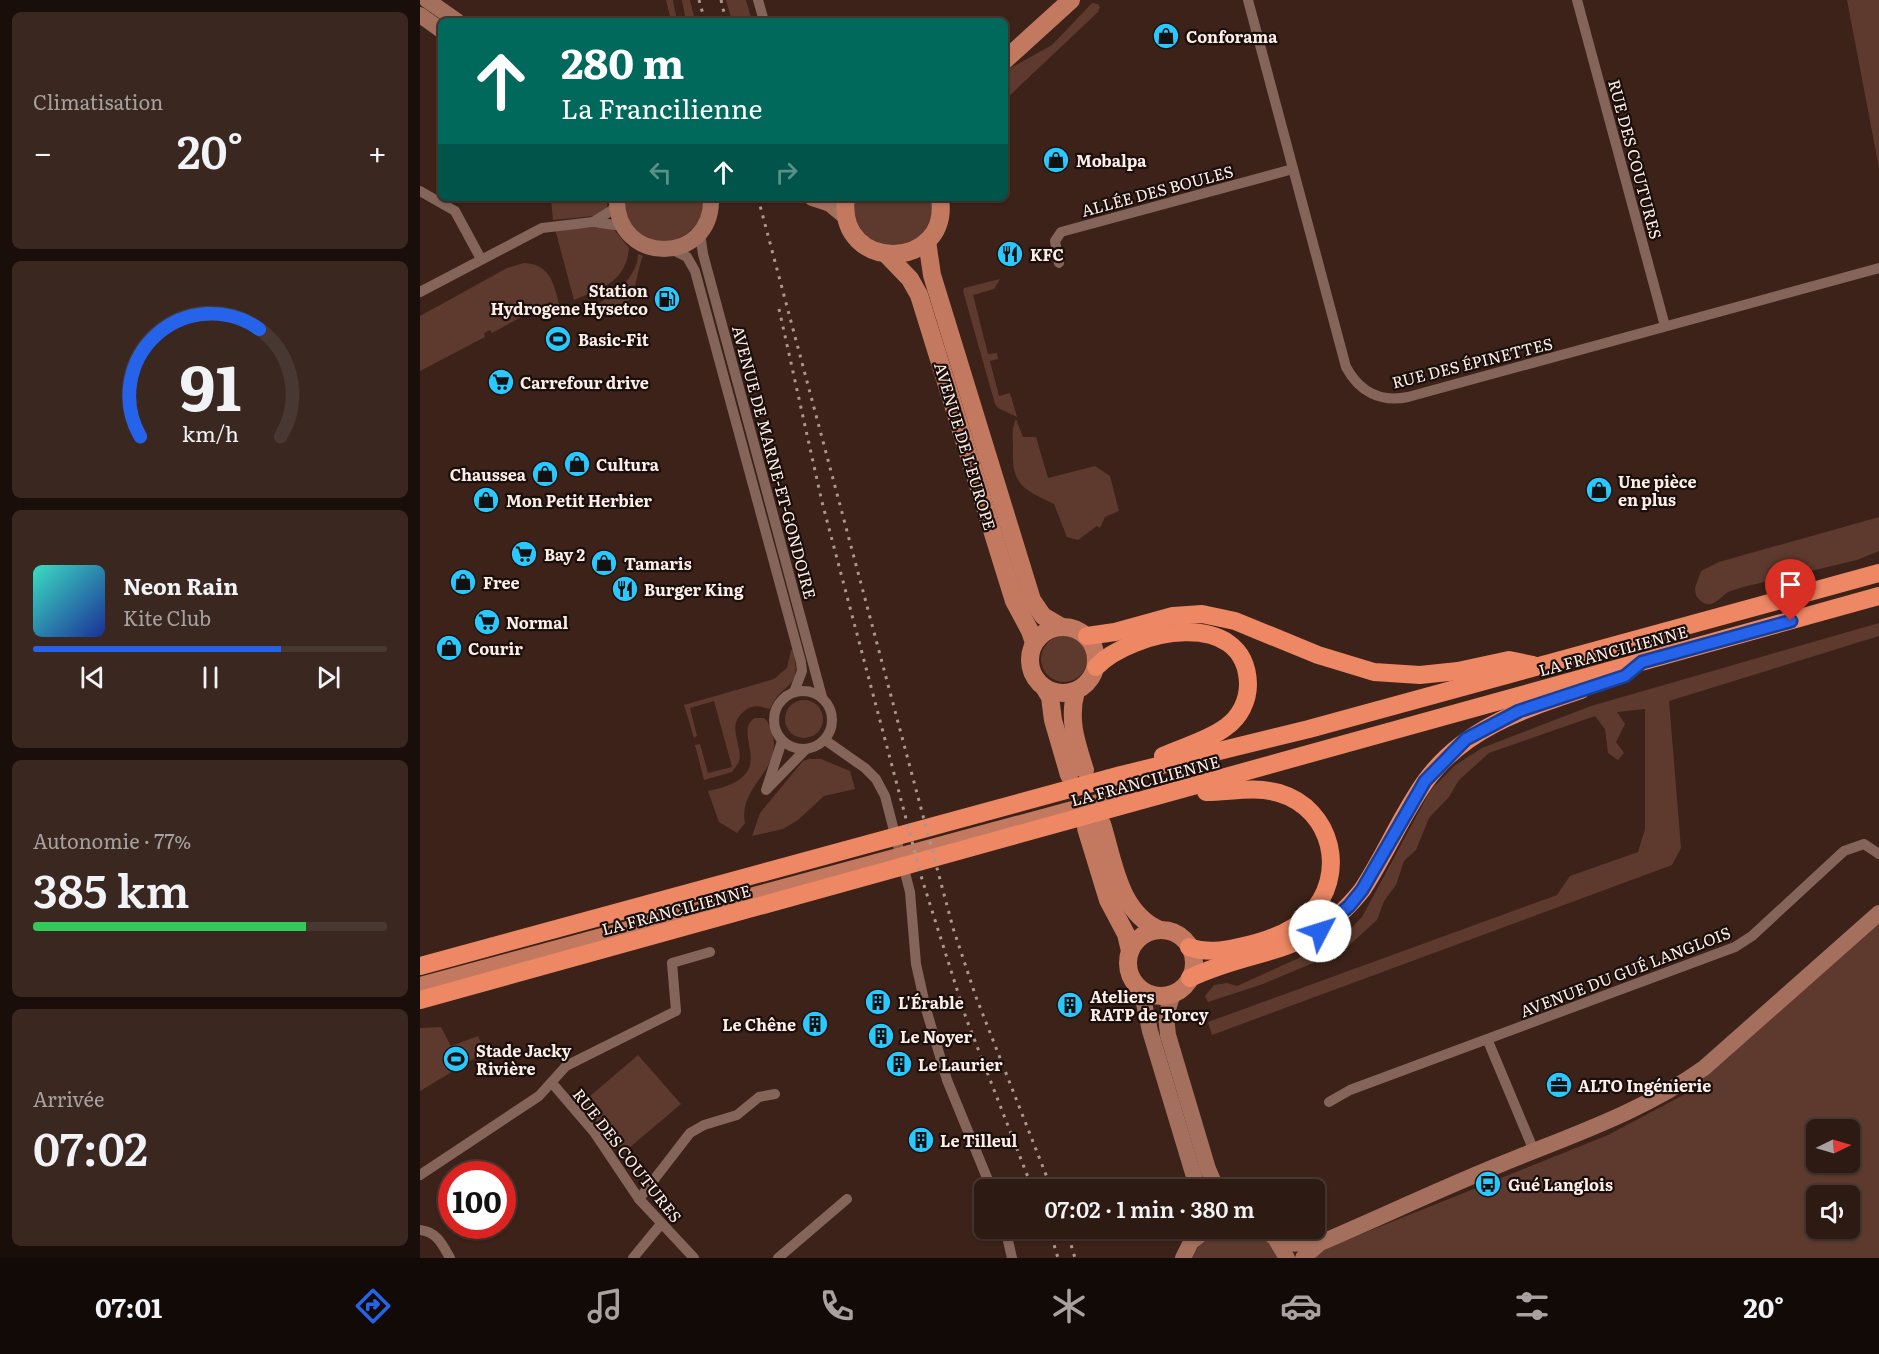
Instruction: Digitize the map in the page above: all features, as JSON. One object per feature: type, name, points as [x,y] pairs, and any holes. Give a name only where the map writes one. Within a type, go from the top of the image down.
[{"type":"highway","name":"LA FRANCILIENNE","points":[[420,966],[1121,775],[1309,729],[1879,573]]},
{"type":"highway","name":"LA FRANCILIENNE","points":[[420,1000],[888,865],[1127,800],[1190,788],[1879,596]]},
{"type":"highway","points":[[1087,636],[1115,632],[1173,616],[1202,614],[1235,621],[1318,655],[1374,672],[1420,675],[1458,671],[1509,660],[1538,666]]},
{"type":"highway","points":[[1096,667],[1116,650],[1129,644],[1164,634],[1195,632],[1205,633],[1228,645],[1244,664],[1247,677],[1244,705],[1238,716],[1225,728],[1121,775]]},
{"type":"highway","points":[[1190,978],[1294,945],[1333,921],[1362,890],[1425,781],[1466,739],[1519,711],[1625,676],[1642,662]]},
{"type":"highway","points":[[1189,947],[1204,951],[1226,950],[1261,942],[1296,925],[1308,917],[1323,897],[1329,883],[1332,857],[1325,832],[1318,821],[1301,804],[1290,798],[1255,789],[1207,792],[1190,788]]},
{"type":"main road","points":[[427,0],[453,18]]},
{"type":"main road","points":[[1008,57],[1071,0]]},
{"type":"main road","points":[[420,15],[438,28]]},
{"type":"main road","points":[[821,201],[830,204],[847,218]]},
{"type":"main road","points":[[846,201],[847,218]]},
{"type":"main road","points":[[886,254],[908,252],[927,241],[939,222],[940,201]]},
{"type":"main road","points":[[617,202],[623,226],[643,245],[658,249],[671,249],[687,244],[700,233],[711,203]]},
{"type":"main road","name":"AVENUE DE L'EUROPE","points":[[847,218],[861,242],[886,254],[910,279],[919,295],[1014,601],[1030,630],[1034,643],[1030,662],[1032,672],[1050,697],[1053,720],[1077,772],[1071,705],[1076,691]]},
{"type":"main road","name":"AVENUE DE L'EUROPE","points":[[927,241],[932,275],[1017,558],[1037,609],[1043,616],[1060,626],[1072,627],[1087,636]]},
{"type":"main road","points":[[1034,643],[1045,632],[1060,626]]},
{"type":"main road","points":[[1044,687],[1059,693],[1076,691],[1091,679],[1096,667],[1095,650],[1087,636]]},
{"type":"main road","points":[[1127,800],[1420,716],[1440,718]]},
{"type":"main road","points":[[1195,1179],[1149,1031],[1141,989],[1128,968],[1130,951],[1126,934],[1108,900],[1094,826],[1131,909],[1142,921],[1160,930],[1177,934],[1189,947],[1193,963],[1190,978],[1173,993],[1166,1016],[1168,1035],[1212,1179]]},
{"type":"main road","points":[[420,986],[888,865]]},
{"type":"main road","points":[[1841,945],[1879,904]]},
{"type":"main road","points":[[1273,1239],[1284,1251],[1320,1243],[1635,1110],[1678,1087],[1704,1068],[1879,913]]},
{"type":"main road","points":[[1130,951],[1142,936],[1160,930]]},
{"type":"main road","points":[[1141,989],[1156,995],[1173,993]]},
{"type":"main road","points":[[1183,1258],[1194,1239]]},
{"type":"main road","points":[[1303,1258],[1320,1243]]},
{"type":"street","points":[[758,0],[763,18]]},
{"type":"street","name":"RUE DES ÉPINETTES","points":[[1248,0],[1346,367],[1358,385],[1376,396],[1387,399],[1408,397],[1879,268]]},
{"type":"street","name":"RUE DES COUTURES","points":[[1577,0],[1665,326]]},
{"type":"street","name":"ALLÉE DES BOULES","points":[[1059,263],[1055,241],[1061,232],[1293,169]]},
{"type":"street","points":[[420,191],[438,201]]},
{"type":"street","points":[[438,201],[455,210],[481,259]]},
{"type":"street","points":[[593,222],[617,202]]},
{"type":"street","points":[[420,292],[542,228],[593,222],[623,226]]},
{"type":"street","name":"AVENUE DE MARNE-ET-GONDOIRE","points":[[700,233],[703,254],[822,697]]},
{"type":"street","name":"AVENUE DE MARNE-ET-GONDOIRE","points":[[671,249],[687,257],[695,271],[801,662],[802,672],[794,692]]},
{"type":"street","points":[[782,741],[766,790],[805,750],[825,740],[832,723],[828,705],[822,697],[813,692],[794,692],[780,701],[774,716],[774,725],[782,741],[789,746],[805,750]]},
{"type":"street","points":[[825,740],[865,768],[876,779],[885,796],[910,892],[916,964],[923,1000],[947,1080],[988,1179]]},
{"type":"street","name":"AVENUE DU GUÉ LANGLOIS","points":[[1329,1102],[1350,1090],[1488,1041],[1735,947],[1752,936],[1844,851],[1864,844],[1879,854]]},
{"type":"street","name":"RUE DES COUTURES","points":[[694,1258],[639,1199],[594,1132],[552,1083],[555,1076],[566,1066],[676,1011],[672,963],[710,952]]},
{"type":"street","points":[[1488,1041],[1534,1151]]},
{"type":"street","points":[[420,1175],[539,1096],[552,1083]]},
{"type":"street","points":[[639,1199],[690,1133],[704,1125],[737,1114],[759,1097],[775,1094]]},
{"type":"street","points":[[778,1258],[847,1199]]},
{"type":"street","points":[[633,1258],[661,1224]]},
{"type":"street","points":[[420,1230],[430,1231],[438,1238],[450,1258]]},
{"type":"street","points":[[1008,1239],[1012,1258]]},
{"type":"shaded area","points":[[666,0],[673,0],[676,18],[670,18]]},
{"type":"shaded area","points":[[682,0],[690,0],[694,18],[685,18]]},
{"type":"shaded area","points":[[726,0],[746,0],[751,18],[731,18]]},
{"type":"shaded area","points":[[1847,0],[1879,0],[1879,168]]},
{"type":"shaded area","points":[[1092,3],[1098,4],[1100,7],[1098,12],[1008,97],[1008,69],[1052,45]]},
{"type":"shaded area","points":[[551,201],[607,201],[607,208],[594,216],[553,220]]},
{"type":"shaded area","points":[[624,201],[704,201],[701,216],[696,225],[689,232],[671,241],[651,241],[642,237],[628,222]]},
{"type":"shaded area","points":[[855,201],[932,201],[929,221],[919,236],[906,244],[890,246],[875,242],[863,232],[855,217]]},
{"type":"shaded area","points":[[612,227],[629,248],[623,269],[611,282],[574,300],[555,229]]},
{"type":"shaded area","points":[[638,254],[643,256],[633,291],[625,305],[618,310],[608,312],[590,310],[628,280]]},
{"type":"shaded area","points":[[524,263],[533,264],[546,272],[553,284],[560,307],[523,316],[492,333],[490,330],[484,333],[485,337],[420,371],[420,316],[507,268]]},
{"type":"shaded area","points":[[1000,279],[994,289],[973,295],[988,354],[997,353],[998,359],[990,361],[999,396],[1010,393],[1017,417],[998,408],[995,404],[963,291],[964,288]]},
{"type":"shaded area","points":[[1016,419],[1023,437],[1036,437],[1048,478],[1095,466],[1110,476],[1119,511],[1105,517],[1100,528],[1097,526],[1078,540],[1067,537],[1054,504],[1034,494],[1017,478],[1013,460],[1013,430]]},
{"type":"shaded area","points":[[1879,517],[1879,551],[1857,560],[1743,587],[1728,592],[1709,604],[1705,604],[1696,596],[1695,588],[1701,571],[1719,562]]},
{"type":"shaded area","points":[[1879,623],[1879,636],[1669,701],[1681,848],[1672,865],[1212,1035],[1208,1022],[1557,895],[1570,876],[1638,852],[1645,829],[1645,709],[1617,712],[1625,724],[1616,742],[1624,753],[1618,760],[1608,753],[1605,729],[1595,716],[1489,753],[1459,780],[1449,797],[1429,818],[1416,850],[1404,861],[1396,885],[1384,901],[1377,920],[1344,950],[1263,984],[1208,1002],[1205,996],[1214,985],[1227,983],[1237,986],[1341,939],[1362,917],[1430,791],[1454,766],[1482,748],[1591,706]]},
{"type":"shaded area","points":[[1069,636],[1081,642],[1086,650],[1086,668],[1081,676],[1073,681],[1059,682],[1051,679],[1044,672],[1041,654],[1044,646],[1051,639]]},
{"type":"shaded area","points":[[791,650],[793,650],[795,673],[790,684],[780,693],[770,709],[753,707],[746,709],[738,718],[735,730],[740,755],[739,762],[732,772],[704,780],[695,745],[700,744],[708,773],[732,767],[714,701],[690,708],[697,736],[694,738],[684,705],[774,679],[787,668]]},
{"type":"shaded area","points":[[804,700],[817,706],[823,719],[817,732],[804,738],[791,732],[785,719],[791,706]]},
{"type":"shaded area","points":[[755,718],[764,718],[767,721],[773,737],[773,751],[769,763],[749,796],[745,809],[745,823],[737,833],[719,822],[708,791],[731,784],[744,775],[750,765],[749,725]]},
{"type":"shaded area","points":[[821,759],[850,771],[855,789],[824,796],[798,820],[783,829],[752,836],[760,813],[803,761]]},
{"type":"shaded area","points":[[1879,917],[1879,1258],[1310,1258],[1329,1247],[1608,1135],[1687,1093]]},
{"type":"shaded area","points":[[441,1027],[451,1046],[478,1036],[485,1052],[420,1091],[420,1028]]},
{"type":"shaded area","points":[[638,1055],[681,1104],[623,1153],[581,1104]]},
{"type":"shaded area","points":[[1205,1239],[1266,1239],[1281,1258],[1192,1258]]},
{"type":"railway","points":[[699,0],[704,18]]},
{"type":"railway","points":[[721,0],[725,18]]},
{"type":"railway","points":[[759,201],[953,928],[976,997],[1048,1179]]},
{"type":"railway","points":[[779,309],[822,502],[922,879],[966,1018],[1029,1179]]},
{"type":"railway","points":[[1052,1239],[1058,1258]]},
{"type":"railway","points":[[1069,1239],[1075,1258]]},
{"type":"place","name":"Conforama","points":[[1166,36]]},
{"type":"place","name":"Mobalpa","points":[[1056,160]]},
{"type":"place","name":"KFC","points":[[1010,254]]},
{"type":"place","name":"Station Hydrogene Hysetco","points":[[667,299]]},
{"type":"place","name":"Basic-Fit","points":[[558,339]]},
{"type":"place","name":"Carrefour drive","points":[[501,382]]},
{"type":"place","name":"Cultura","points":[[577,464]]},
{"type":"place","name":"Chaussea","points":[[545,474]]},
{"type":"place","name":"Une pièce en plus","points":[[1599,490]]},
{"type":"place","name":"Mon Petit Herbier","points":[[486,500]]},
{"type":"place","name":"Bay 2","points":[[524,554]]},
{"type":"place","name":"Tamaris","points":[[604,563]]},
{"type":"place","name":"Free","points":[[463,582]]},
{"type":"place","name":"Burger King","points":[[625,589]]},
{"type":"place","name":"Normal","points":[[487,622]]},
{"type":"place","name":"Courir","points":[[449,648]]},
{"type":"place","name":"L'Érable","points":[[878,1002]]},
{"type":"place","name":"Ateliers RATP de Torcy","points":[[1070,1005]]},
{"type":"place","name":"Le Chêne","points":[[815,1024]]},
{"type":"place","name":"Le Noyer","points":[[881,1036]]},
{"type":"place","name":"Stade Jacky Rivière","points":[[456,1059]]},
{"type":"place","name":"Le Laurier","points":[[899,1064]]},
{"type":"place","name":"ALTO Ingénierie","points":[[1559,1085]]},
{"type":"place","name":"Le Tilleul","points":[[921,1140]]},
{"type":"place","name":"Gué Langlois","points":[[1488,1184]]},
{"type":"route","points":[[1320,931],[1349,906],[1362,890],[1425,781],[1442,761],[1479,730],[1519,711],[1625,676],[1642,662],[1791,621]]}]
